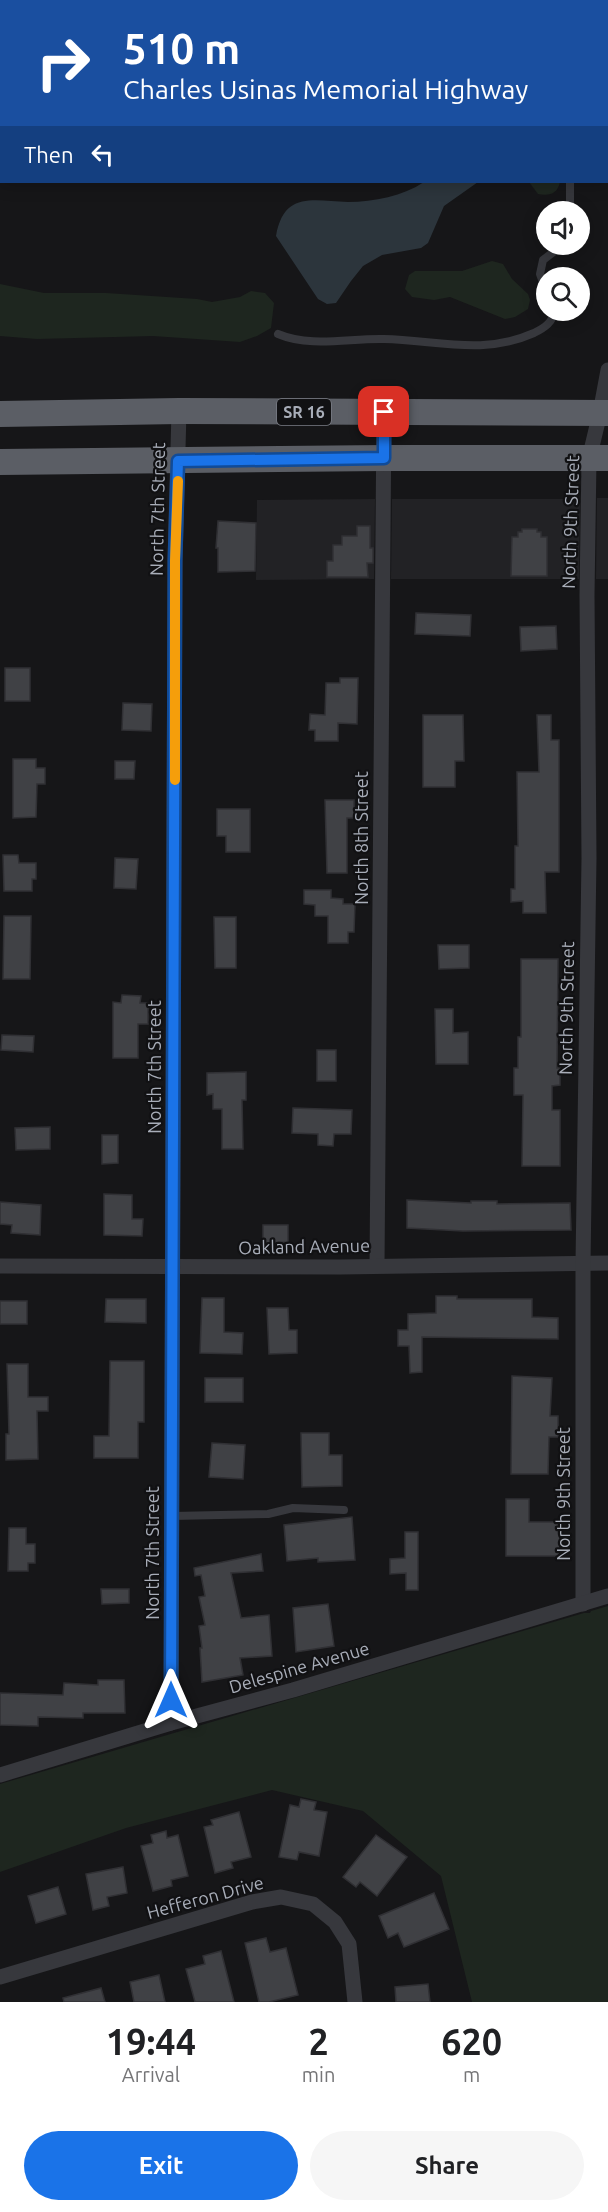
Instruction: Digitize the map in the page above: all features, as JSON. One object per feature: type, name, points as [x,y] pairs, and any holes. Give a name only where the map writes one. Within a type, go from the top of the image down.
[{"type":"highway","name":"SR 16","points":[[0,414],[179,411],[604,413]]},
{"type":"highway","points":[[0,462],[384,458],[599,459]]},
{"type":"street","name":"North 9th Street","points":[[582,1604],[583,1263],[589,858],[587,595],[608,370]]},
{"type":"street","name":"North 7th Street","points":[[171,1723],[175,561],[179,411]]},
{"type":"street","name":"North 8th Street","points":[[378,1265],[384,412]]},
{"type":"street","name":"Oakland Avenue","points":[[0,1266],[339,1267],[608,1263]]},
{"type":"street","name":"Delespine Avenue","points":[[0,1774],[608,1596]]},
{"type":"street","name":"Hefferon Drive","points":[[0,1977],[252,1902],[281,1897],[313,1904],[335,1922],[349,1944],[355,2002]]},
{"type":"lane","points":[[570,183],[570,201]]},
{"type":"lane","points":[[542,267],[543,260],[550,255]]},
{"type":"lane","points":[[278,334],[288,338],[318,341],[386,339],[479,346],[521,338],[541,330],[551,321]]},
{"type":"lane","points":[[171,1516],[268,1514],[293,1508],[344,1509]]},
{"type":"shaded area","points":[[422,183],[477,183],[444,206],[428,243],[421,248],[382,255],[363,266],[336,303],[327,304],[318,299],[276,236],[286,212],[293,205],[312,200],[358,202],[388,197]]},
{"type":"shaded area","points":[[530,183],[560,183],[555,192],[546,195],[538,194]]},
{"type":"shaded area","points":[[492,261],[503,264],[512,279],[528,294],[530,300],[528,309],[515,317],[505,319],[450,297],[434,300],[412,297],[405,289],[409,275],[415,271],[462,271]]},
{"type":"shaded area","points":[[0,284],[44,293],[106,293],[212,302],[240,297],[251,291],[265,293],[274,303],[271,328],[240,342],[153,336],[37,339],[0,336]]},
{"type":"shaded area","points":[[597,498],[608,498],[608,579],[596,579]]},
{"type":"shaded area","points":[[375,499],[374,579],[256,580],[257,500]]},
{"type":"shaded area","points":[[392,499],[580,499],[579,579],[391,579]]},
{"type":"shaded area","points":[[608,1606],[608,2002],[472,2002],[441,1876],[363,1811],[272,1790],[126,1828],[0,1872],[0,1784]]},
{"type":"building","points":[[218,521],[256,523],[255,571],[218,572],[218,548],[216,548]]},
{"type":"building","points":[[357,526],[370,526],[373,563],[367,563],[368,577],[327,577],[327,561],[333,561],[333,545],[342,545],[342,536],[357,536]]},
{"type":"building","points":[[522,529],[537,529],[537,532],[541,532],[541,537],[547,537],[547,576],[511,576],[512,537],[518,537],[518,532],[522,532]]},
{"type":"building","points":[[416,613],[471,615],[470,636],[415,634]]},
{"type":"building","points":[[556,626],[557,649],[521,651],[520,627]]},
{"type":"building","points":[[5,668],[30,668],[30,701],[5,701]]},
{"type":"building","points":[[340,678],[358,678],[357,724],[338,723],[338,741],[315,741],[315,730],[309,730],[310,714],[325,715],[326,683],[340,683]]},
{"type":"building","points":[[123,703],[152,704],[151,731],[122,730]]},
{"type":"building","points":[[423,715],[463,715],[464,761],[455,761],[455,787],[423,787]]},
{"type":"building","points":[[537,715],[551,715],[551,740],[559,740],[559,872],[545,872],[546,913],[523,913],[523,901],[511,902],[511,889],[515,889],[515,846],[518,846],[517,772],[539,772]]},
{"type":"building","points":[[13,759],[36,759],[36,768],[45,768],[45,784],[37,784],[36,817],[13,818]]},
{"type":"building","points":[[115,761],[135,761],[134,779],[115,779]]},
{"type":"building","points":[[325,800],[354,800],[354,818],[347,818],[347,873],[327,873]]},
{"type":"building","points":[[217,809],[250,809],[250,852],[226,852],[226,836],[217,836]]},
{"type":"building","points":[[3,855],[18,855],[19,863],[36,863],[36,879],[32,879],[32,891],[4,891]]},
{"type":"building","points":[[115,858],[138,859],[136,889],[114,888]]},
{"type":"building","points":[[304,890],[331,890],[331,898],[343,899],[343,904],[355,904],[354,932],[348,932],[348,943],[328,943],[328,916],[315,916],[315,905],[304,904]]},
{"type":"building","points":[[4,916],[31,916],[30,979],[3,979]]},
{"type":"building","points":[[214,917],[236,917],[236,968],[215,968]]},
{"type":"building","points":[[438,945],[469,945],[469,968],[439,969]]},
{"type":"building","points":[[521,959],[558,959],[557,1068],[560,1068],[560,1085],[552,1086],[552,1110],[560,1110],[560,1166],[522,1166],[523,1095],[514,1095],[514,1068],[518,1068],[518,1037],[521,1037]]},
{"type":"building","points":[[122,995],[141,996],[140,1003],[148,1003],[148,1024],[138,1024],[138,1058],[113,1058],[113,1002],[121,1003]]},
{"type":"building","points":[[435,1009],[453,1009],[453,1033],[468,1032],[468,1064],[436,1064]]},
{"type":"building","points":[[2,1035],[34,1036],[33,1052],[1,1050]]},
{"type":"building","points":[[317,1050],[336,1050],[336,1081],[317,1081]]},
{"type":"building","points":[[246,1072],[246,1100],[242,1100],[243,1149],[222,1149],[222,1109],[213,1109],[213,1094],[207,1095],[207,1073]]},
{"type":"building","points":[[293,1108],[352,1110],[351,1134],[334,1134],[333,1146],[318,1145],[318,1134],[292,1133]]},
{"type":"building","points":[[50,1127],[50,1149],[16,1150],[15,1128]]},
{"type":"building","points":[[102,1135],[118,1135],[118,1163],[102,1164]]},
{"type":"building","points":[[104,1194],[132,1195],[132,1219],[143,1219],[142,1236],[104,1235]]},
{"type":"building","points":[[407,1200],[471,1203],[471,1201],[497,1201],[497,1204],[570,1203],[571,1230],[463,1231],[407,1228]]},
{"type":"building","points":[[0,1202],[41,1205],[40,1235],[11,1233],[12,1225],[0,1224]]},
{"type":"building","points":[[263,1225],[288,1225],[288,1242],[263,1243]]},
{"type":"building","points":[[436,1296],[457,1296],[457,1299],[532,1299],[532,1317],[558,1318],[558,1339],[422,1337],[422,1372],[410,1373],[409,1346],[398,1346],[398,1330],[408,1330],[408,1314],[436,1313]]},
{"type":"building","points":[[202,1298],[224,1298],[224,1332],[243,1333],[242,1354],[200,1353]]},
{"type":"building","points":[[106,1299],[146,1299],[146,1323],[105,1322]]},
{"type":"building","points":[[0,1301],[27,1301],[27,1324],[0,1324]]},
{"type":"building","points":[[267,1308],[288,1308],[289,1330],[297,1330],[297,1353],[269,1354]]},
{"type":"building","points":[[110,1361],[144,1361],[144,1422],[138,1422],[138,1458],[94,1458],[94,1436],[109,1436]]},
{"type":"building","points":[[7,1364],[28,1364],[28,1397],[48,1397],[48,1411],[37,1411],[38,1459],[6,1460],[6,1434],[9,1434]]},
{"type":"building","points":[[512,1376],[552,1378],[550,1416],[558,1416],[558,1437],[549,1437],[548,1474],[511,1474]]},
{"type":"building","points":[[205,1378],[243,1378],[243,1402],[205,1402]]},
{"type":"building","points":[[301,1433],[329,1433],[329,1455],[342,1455],[342,1486],[302,1487]]},
{"type":"building","points":[[212,1443],[245,1445],[243,1479],[209,1477]]},
{"type":"building","points":[[506,1499],[529,1499],[529,1522],[560,1522],[560,1556],[506,1556]]},
{"type":"building","points":[[352,1517],[355,1560],[318,1562],[318,1558],[287,1561],[284,1525]]},
{"type":"building","points":[[9,1528],[26,1528],[26,1544],[35,1544],[35,1563],[28,1563],[28,1571],[8,1571]]},
{"type":"building","points":[[405,1532],[418,1532],[418,1590],[406,1590],[406,1573],[390,1574],[390,1559],[405,1558]]},
{"type":"building","points":[[261,1554],[263,1571],[231,1573],[241,1618],[269,1615],[272,1656],[240,1658],[243,1675],[202,1682],[200,1648],[202,1648],[199,1626],[205,1625],[199,1597],[205,1596],[201,1575],[195,1576],[194,1568]]},
{"type":"building","points":[[101,1589],[129,1589],[129,1603],[102,1604]]},
{"type":"building","points":[[328,1604],[334,1646],[296,1652],[293,1608]]},
{"type":"building","points":[[98,1680],[124,1680],[125,1713],[83,1713],[83,1718],[38,1717],[38,1726],[0,1725],[0,1693],[63,1695],[64,1683],[98,1685]]},
{"type":"building","points":[[301,1799],[316,1802],[314,1810],[327,1812],[319,1856],[299,1852],[297,1860],[279,1857],[290,1805],[299,1807]]},
{"type":"building","points":[[239,1812],[251,1857],[231,1862],[233,1868],[215,1873],[204,1827],[213,1825],[211,1820]]},
{"type":"building","points":[[166,1831],[167,1838],[178,1835],[188,1876],[171,1880],[172,1886],[153,1891],[141,1846],[153,1843],[151,1835]]},
{"type":"building","points":[[376,1835],[407,1857],[377,1896],[360,1882],[356,1887],[343,1877]]},
{"type":"building","points":[[123,1867],[127,1893],[107,1897],[109,1906],[93,1910],[86,1874]]},
{"type":"building","points":[[58,1887],[66,1914],[36,1923],[28,1896]]},
{"type":"building","points":[[434,1893],[449,1929],[404,1947],[398,1933],[388,1938],[379,1916]]},
{"type":"building","points":[[266,1938],[270,1952],[286,1948],[298,1995],[259,2002],[245,1943]]},
{"type":"building","points":[[221,1951],[234,2002],[195,2002],[186,1969],[205,1964],[203,1956]]},
{"type":"building","points":[[159,1975],[165,2002],[134,2002],[130,1982]]},
{"type":"building","points":[[428,1984],[430,2002],[396,2002],[395,1987]]},
{"type":"building","points":[[101,1988],[105,2002],[64,2002],[63,1998]]},
{"type":"slow traffic","points":[[175,780],[175,561],[178,481]]},
{"type":"route","points":[[171,1700],[175,561],[178,461],[384,458],[384,412]]}]
